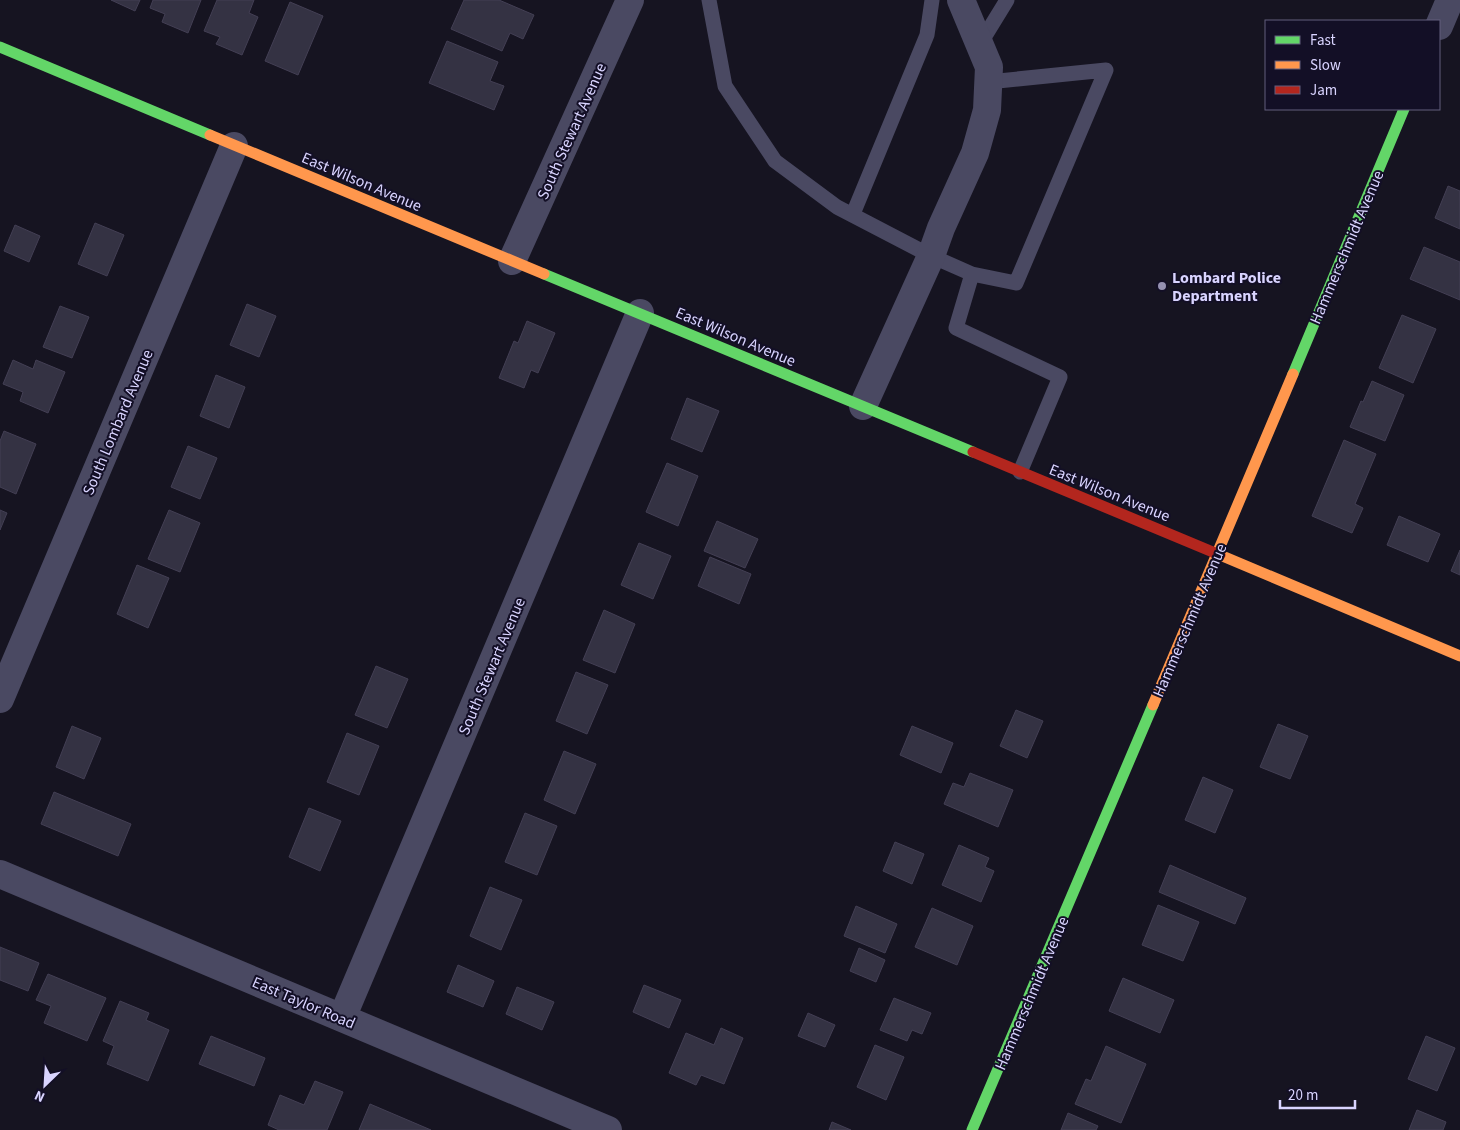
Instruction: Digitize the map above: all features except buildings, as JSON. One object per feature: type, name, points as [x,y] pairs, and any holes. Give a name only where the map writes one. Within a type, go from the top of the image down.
[{"type":"street","name":"South Stewart Avenue","points":[[512,261],[630,0]]},
{"type":"street","points":[[863,406],[976,153],[987,110],[989,67],[961,0]]},
{"type":"street","points":[[1440,24],[1450,0]]},
{"type":"street","name":"East Wilson Avenue","points":[[0,47],[234,146],[1218,553],[1460,656]]},
{"type":"street","name":"Hammerschmidt Avenue","points":[[972,1130],[1218,553],[1404,110]]},
{"type":"street","name":"South Lombard Avenue","points":[[0,698],[234,146]]},
{"type":"street","name":"South Stewart Avenue","points":[[342,1018],[640,313]]},
{"type":"street","name":"East Taylor Road","points":[[0,874],[608,1130]]},
{"type":"lane","points":[[709,0],[725,86],[775,161],[837,207],[931,256],[972,274],[1016,282],[1106,70],[988,82]]},
{"type":"lane","points":[[853,214],[928,35],[932,0]]},
{"type":"lane","points":[[980,44],[1007,0]]},
{"type":"lane","points":[[972,274],[956,328],[1060,377],[1020,472]]},
{"type":"traffic: fast","points":[[0,47],[210,135]]},
{"type":"traffic: fast","points":[[1293,374],[1404,110]]},
{"type":"traffic: fast","points":[[544,274],[973,452]]},
{"type":"traffic: fast","points":[[972,1130],[1153,705]]},
{"type":"traffic: slow","points":[[210,135],[544,274]]},
{"type":"traffic: slow","points":[[1153,705],[1293,374]]},
{"type":"traffic: slow","points":[[1220,555],[1460,656]]},
{"type":"traffic: jam","points":[[973,452],[1220,555]]},
{"type":"place","name":"Lombard Police Department","points":[[1162,286]]}]
